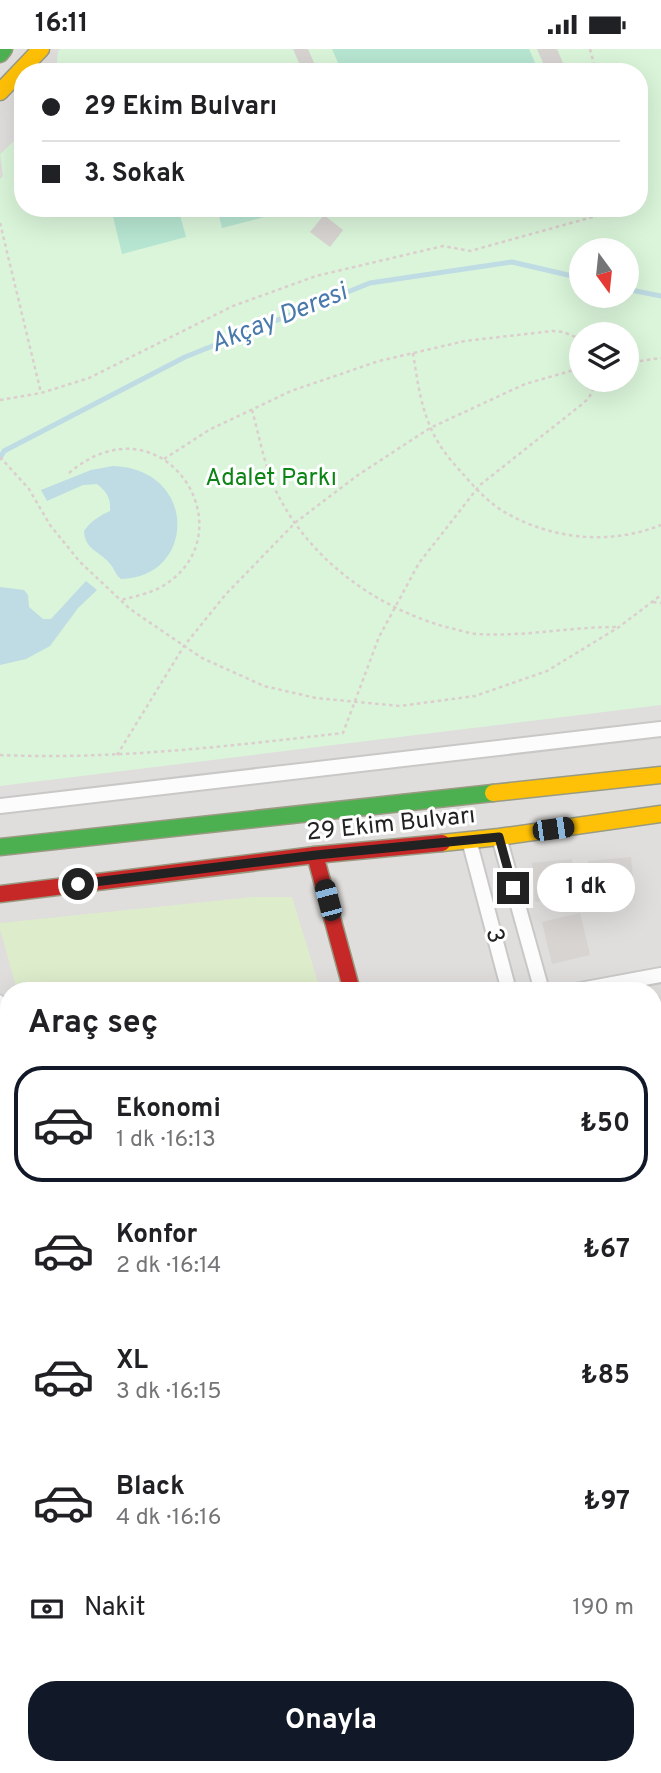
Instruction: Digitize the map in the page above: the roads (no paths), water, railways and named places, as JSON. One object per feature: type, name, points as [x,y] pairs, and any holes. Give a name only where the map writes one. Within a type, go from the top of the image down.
[{"type":"main road","points":[[0,54],[4,49]]},
{"type":"main road","points":[[28,63],[41,49]]},
{"type":"main road","points":[[0,92],[14,77]]},
{"type":"main road","name":"29 Ekim Bulvarı","points":[[0,847],[661,775]]},
{"type":"main road","name":"29 Ekim Bulvarı","points":[[0,894],[316,855],[499,837],[661,814]]},
{"type":"main road","points":[[316,855],[350,982]]},
{"type":"street","points":[[0,806],[661,729]]},
{"type":"street","points":[[499,837],[539,982]]},
{"type":"street","name":"3","points":[[469,840],[507,982]]},
{"type":"street","points":[[623,982],[661,975]]},
{"type":"water","points":[[113,466],[141,472],[161,485],[173,503],[177,523],[174,544],[163,561],[146,574],[121,579],[107,560],[90,547],[85,538],[84,531],[89,524],[110,511],[108,496],[103,490],[97,484],[83,485],[47,501],[41,490],[91,470]]},
{"type":"water","points":[[86,581],[97,590],[78,608],[50,646],[26,659],[0,665],[0,587],[24,590],[28,595],[29,607],[43,619],[51,619]]},
{"type":"waterway","name":"Akçay Deresi","points":[[0,458],[4,451],[185,357],[370,283],[512,262],[569,275]]},
{"type":"waterway","name":"Akçay Deresi","points":[[639,292],[661,296]]},
{"type":"park label","name":"Adalet Parkı","points":[[271,479]]}]
